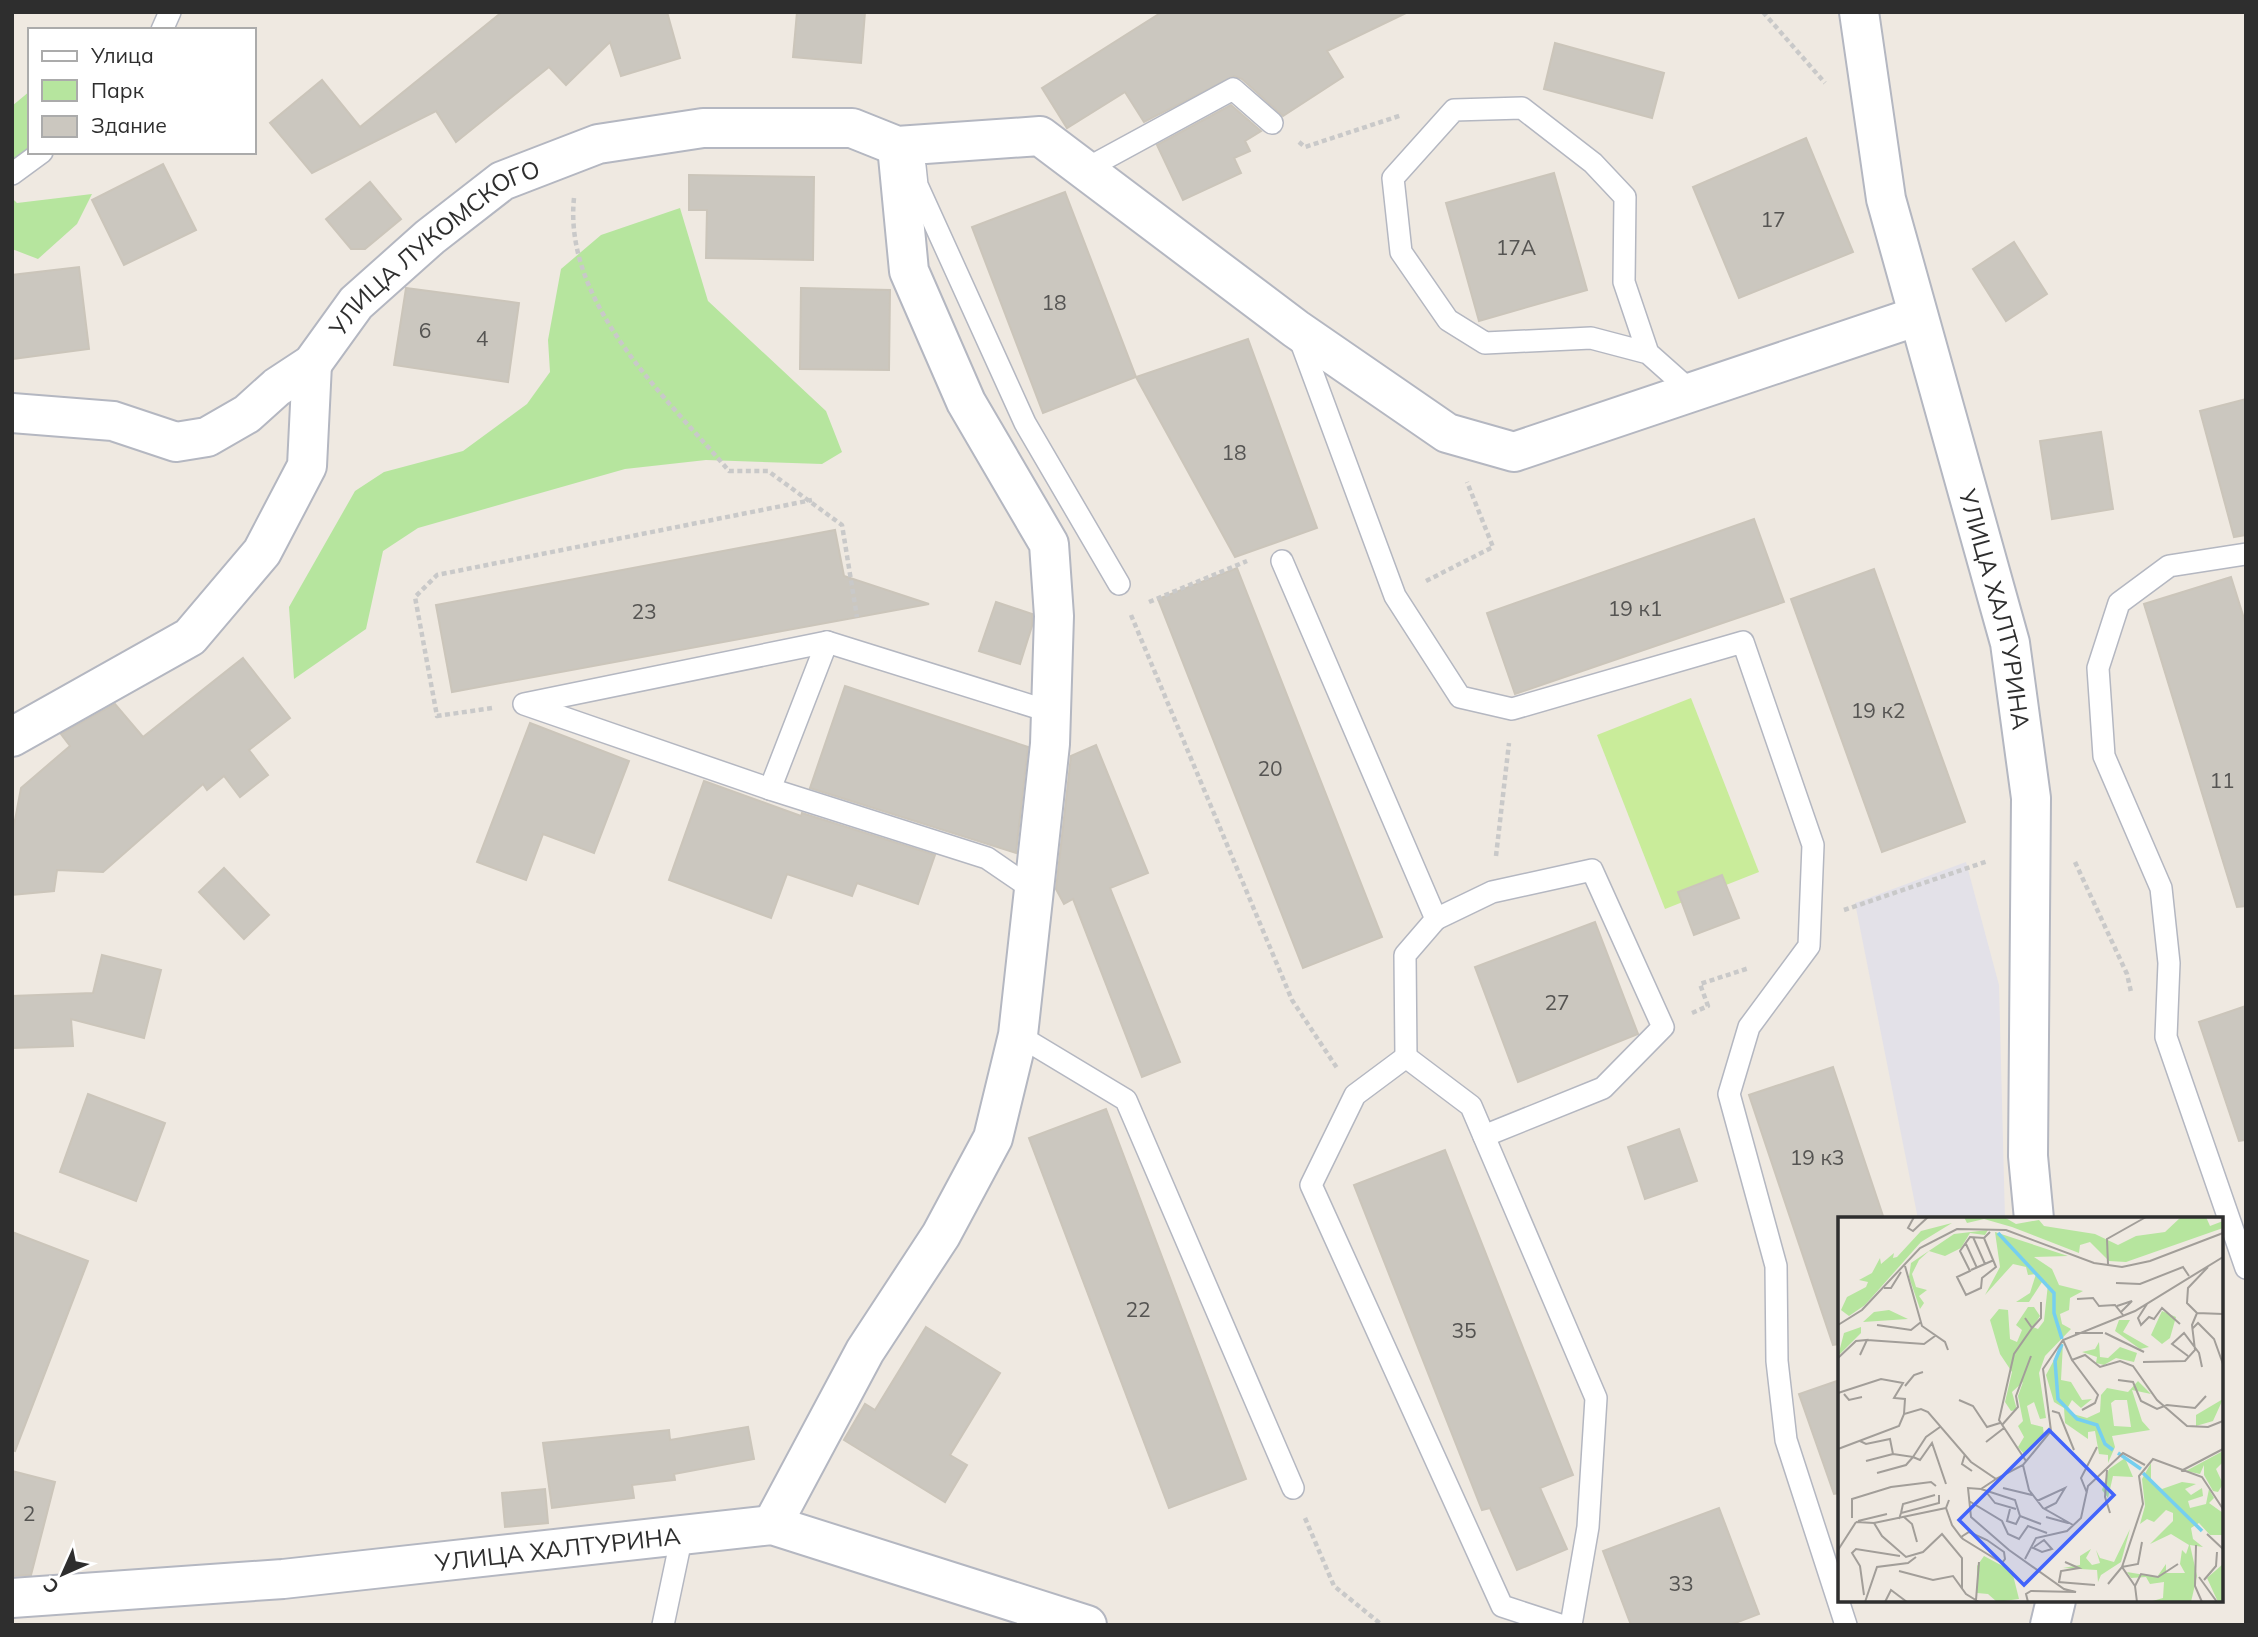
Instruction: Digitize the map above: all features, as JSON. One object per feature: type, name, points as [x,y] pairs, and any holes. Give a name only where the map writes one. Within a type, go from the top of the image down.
[{"type":"street","name":"УЛИЦА ХАЛТУРИНА","points":[[1858,12],[1886,199],[2010,643],[2031,798],[2028,1156],[2034,1217]]},
{"type":"street","name":"УЛИЦА ЛУКОМСКОГО","points":[[12,413],[113,421],[176,442],[207,437],[247,414],[277,387],[312,364],[356,303],[430,237],[502,181],[597,145],[703,128],[852,128],[904,145]]},
{"type":"street","points":[[772,1525],[865,1351],[941,1235],[993,1138],[1018,1035],[1035,891],[1051,712],[1054,616],[1049,544],[966,402],[909,271],[904,145],[1040,136],[1296,329],[1447,433],[1514,452],[1918,316]]},
{"type":"street","points":[[12,737],[190,637],[262,552],[307,466],[312,364]]},
{"type":"street","name":"УЛИЦА ХАЛТУРИНА","points":[[12,1598],[284,1579],[772,1525],[1087,1625]]},
{"type":"street","points":[[2050,1625],[2056,1602]]},
{"type":"lane","points":[[163,28],[170,12]]},
{"type":"lane","points":[[1084,170],[1233,89],[1272,122]]},
{"type":"lane","points":[[1648,353],[1624,282],[1625,197],[1593,163],[1522,108],[1454,110],[1393,178],[1401,252],[1448,320],[1485,343],[1591,338],[1648,353],[1693,393]]},
{"type":"lane","points":[[904,145],[917,185],[1026,423],[1119,584]]},
{"type":"lane","points":[[12,174],[39,154]]},
{"type":"lane","points":[[1296,329],[1395,596],[1460,697],[1512,709],[1742,642],[1813,845],[1809,946],[1749,1027],[1729,1094],[1776,1266],[1777,1361],[1786,1440],[1838,1600]]},
{"type":"lane","points":[[2246,554],[2169,566],[2119,603],[2098,668],[2104,756],[2161,888],[2169,962],[2166,1037],[2246,1268]]},
{"type":"lane","points":[[1282,561],[1436,919]]},
{"type":"lane","points":[[524,704],[827,642],[1051,712]]},
{"type":"lane","points":[[769,789],[827,642]]},
{"type":"lane","points":[[524,704],[769,789],[988,858],[1035,891]]},
{"type":"lane","points":[[1406,1057],[1405,955],[1436,919],[1492,892],[1592,870],[1663,1027],[1603,1088],[1484,1136]]},
{"type":"lane","points":[[1018,1035],[1126,1100],[1293,1488]]},
{"type":"lane","points":[[1406,1057],[1354,1095],[1311,1185],[1503,1606],[1559,1625]]},
{"type":"lane","points":[[1406,1057],[1471,1106],[1596,1398],[1588,1527],[1571,1625]]},
{"type":"lane","points":[[663,1625],[682,1535]]},
{"type":"lane","points":[[1839,1602],[1846,1625]]},
{"type":"path","points":[[1763,12],[1834,94]]},
{"type":"path","points":[[1272,122],[1305,147],[1438,102],[1454,110]]},
{"type":"path","points":[[579,151],[572,212],[577,248],[586,283],[616,337],[729,471],[768,471],[812,500],[842,525],[861,653]]},
{"type":"path","points":[[1395,596],[1493,547],[1447,433]]},
{"type":"path","points":[[524,704],[437,716],[415,597],[437,575],[812,500]]},
{"type":"path","points":[[1142,605],[1242,561],[1282,561]]},
{"type":"path","points":[[1129,610],[1292,1000],[1354,1095]]},
{"type":"path","points":[[1492,892],[1512,709]]},
{"type":"path","points":[[1810,922],[2030,846]]},
{"type":"path","points":[[2068,851],[2127,974],[2132,997]]},
{"type":"path","points":[[1663,1027],[1708,1006],[1700,984],[1805,951]]},
{"type":"path","points":[[1293,1488],[1334,1586],[1382,1625]]},
{"type":"shaded area","points":[[1966,862],[1999,985],[2005,1217],[1918,1217],[1855,903]]},
{"type":"green space","points":[[28,93],[28,154],[42,154],[12,185],[12,106]]},
{"type":"green space","points":[[92,194],[77,224],[38,259],[12,249],[12,198],[17,203]]},
{"type":"green space","points":[[680,208],[708,301],[826,411],[842,452],[822,464],[706,460],[625,469],[418,528],[383,551],[366,629],[294,679],[289,607],[355,491],[384,472],[463,451],[527,404],[550,372],[548,340],[561,269],[601,235]]},
{"type":"green space","points":[[1691,698],[1759,872],[1665,909],[1597,735]]},
{"type":"building","points":[[502,12],[667,12],[680,58],[621,76],[610,42],[566,85],[549,67],[456,142],[436,111],[312,173],[270,123],[322,80],[360,127]]},
{"type":"building","points":[[797,12],[865,12],[861,63],[793,57]]},
{"type":"building","points":[[1162,12],[1408,12],[1327,51],[1343,77],[1283,116],[1242,79],[1234,76],[1144,122],[1125,92],[1067,128],[1042,88]]},
{"type":"building","points":[[1555,43],[1664,73],[1652,118],[1544,89]]},
{"type":"building","points":[[1231,105],[1261,131],[1245,141],[1250,151],[1234,158],[1241,173],[1183,200],[1157,145]]},
{"type":"building","points":[[1806,138],[1853,252],[1739,298],[1693,187]]},
{"type":"building","points":[[163,164],[196,230],[124,265],[92,200]]},
{"type":"building","points":[[1554,173],[1587,290],[1479,321],[1446,203]]},
{"type":"building","points":[[689,175],[814,177],[813,260],[706,258],[707,210],[689,210]]},
{"type":"building","points":[[370,182],[401,219],[365,249],[351,249],[326,219]]},
{"type":"building","points":[[1065,192],[1136,377],[1043,413],[972,227]]},
{"type":"building","points":[[2014,242],[2047,294],[2006,321],[1973,269]]},
{"type":"building","points":[[79,267],[89,349],[12,359],[12,275]]},
{"type":"building","points":[[406,288],[519,303],[508,382],[394,365]]},
{"type":"building","points":[[801,288],[890,290],[889,370],[800,369]]},
{"type":"building","points":[[1248,339],[1317,528],[1235,557],[1136,377]]},
{"type":"building","points":[[2246,399],[2246,535],[2234,537],[2200,411]]},
{"type":"building","points":[[2101,432],[2113,509],[2052,519],[2040,441]]},
{"type":"building","points":[[1754,519],[1784,602],[1515,694],[1487,613]]},
{"type":"building","points":[[835,530],[844,576],[929,604],[452,692],[436,605]]},
{"type":"building","points":[[1237,568],[1382,937],[1303,968],[1158,599]]},
{"type":"building","points":[[1874,569],[1965,822],[1882,852],[1791,599]]},
{"type":"building","points":[[2231,577],[2246,625],[2246,906],[2237,907],[2144,604]]},
{"type":"building","points":[[996,602],[1032,614],[1032,626],[1020,664],[979,651]]},
{"type":"building","points":[[243,658],[290,718],[249,750],[268,775],[240,797],[224,776],[207,790],[203,784],[103,872],[57,870],[54,891],[12,895],[12,836],[21,788],[70,746],[61,734],[115,704],[143,737]]},
{"type":"building","points":[[845,686],[1028,747],[1016,853],[810,788]]},
{"type":"building","points":[[530,723],[629,761],[594,853],[543,834],[526,880],[477,862]]},
{"type":"building","points":[[1096,745],[1148,873],[1110,888],[1180,1062],[1142,1077],[1073,899],[1064,904],[1056,889],[1071,756]]},
{"type":"building","points":[[704,781],[801,816],[802,813],[935,855],[918,904],[857,883],[852,896],[787,874],[771,918],[669,880]]},
{"type":"building","points":[[224,868],[269,915],[244,939],[199,892]]},
{"type":"building","points":[[1722,875],[1739,918],[1694,935],[1678,892]]},
{"type":"building","points":[[1595,922],[1638,1034],[1518,1082],[1475,967]]},
{"type":"building","points":[[102,955],[161,970],[144,1038],[71,1019],[73,1046],[12,1048],[12,996],[93,993]]},
{"type":"building","points":[[2246,1006],[2246,1140],[2239,1141],[2199,1022]]},
{"type":"building","points":[[1833,1067],[1883,1217],[1838,1217],[1838,1344],[1833,1345],[1749,1095]]},
{"type":"building","points":[[88,1094],[165,1123],[136,1201],[60,1172]]},
{"type":"building","points":[[1106,1109],[1246,1479],[1169,1508],[1029,1138]]},
{"type":"building","points":[[1679,1129],[1697,1181],[1645,1199],[1628,1147]]},
{"type":"building","points":[[1445,1150],[1573,1475],[1540,1488],[1567,1549],[1517,1570],[1490,1508],[1482,1510],[1354,1185]]},
{"type":"building","points":[[12,1232],[88,1261],[15,1451],[12,1450]]},
{"type":"building","points":[[926,1327],[1000,1373],[950,1455],[967,1465],[945,1502],[844,1440],[865,1404],[875,1410]]},
{"type":"building","points":[[1838,1381],[1838,1493],[1834,1494],[1799,1394]]},
{"type":"building","points":[[748,1427],[754,1459],[674,1474],[675,1480],[632,1485],[634,1498],[552,1508],[543,1443],[669,1430],[670,1440]]},
{"type":"building","points":[[12,1471],[55,1482],[31,1575],[12,1576]]},
{"type":"building","points":[[545,1489],[548,1523],[505,1527],[502,1493]]},
{"type":"building","points":[[1719,1508],[1759,1614],[1730,1625],[1631,1625],[1603,1551]]}]
